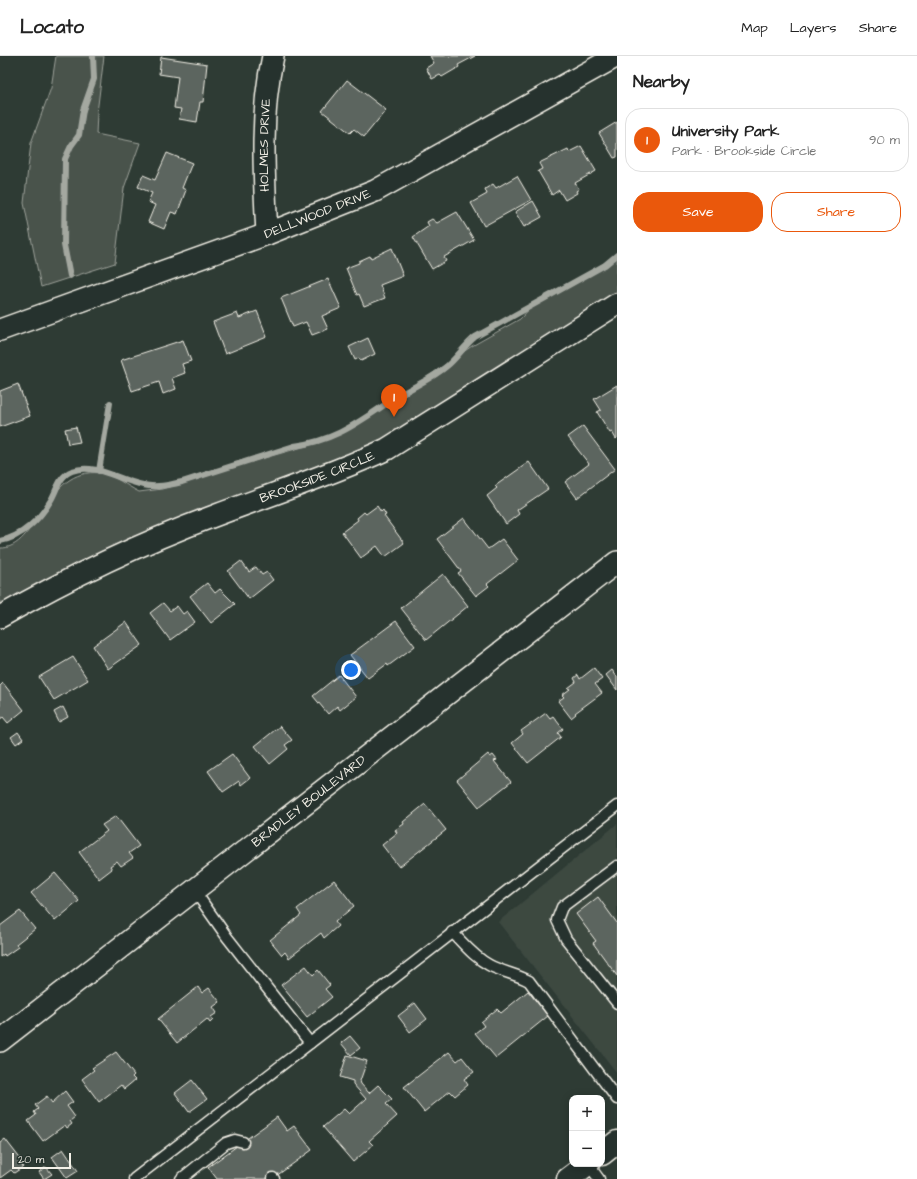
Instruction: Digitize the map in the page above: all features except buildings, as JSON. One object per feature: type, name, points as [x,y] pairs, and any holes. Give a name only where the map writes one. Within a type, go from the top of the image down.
[{"type":"main road","points":[[605,1152],[617,1142]]},
{"type":"main road","points":[[568,1179],[584,1167]]},
{"type":"street","name":"HOLMES DRIVE","points":[[268,234],[264,130],[269,75],[273,56]]},
{"type":"street","name":"DELLWOOD DRIVE","points":[[0,330],[268,234],[375,192],[617,56]]},
{"type":"street","name":"BROOKSIDE CIRCLE","points":[[0,617],[103,564],[164,536],[213,516],[355,464],[387,449],[617,304]]},
{"type":"street","name":"BRADLEY BOULEVARD","points":[[0,1041],[617,562]]},
{"type":"lane","points":[[134,1179],[617,806]]},
{"type":"lane","points":[[617,866],[562,907],[557,920],[566,939],[617,1003]]},
{"type":"lane","points":[[194,890],[227,937],[310,1043]]},
{"type":"lane","points":[[452,932],[476,957],[502,971],[517,974],[529,981],[617,1099]]},
{"type":"lane","points":[[181,1179],[226,1143],[235,1140],[243,1142]]},
{"type":"lane","points":[[590,1167],[599,1179]]},
{"type":"shaded area","points":[[56,56],[104,56],[96,134],[140,143],[124,188],[115,263],[41,287],[24,203],[31,143],[51,88]]},
{"type":"shaded area","points":[[617,254],[617,295],[399,433],[346,459],[0,606],[0,548],[13,545],[24,536],[54,494],[67,482],[81,474],[105,474],[139,492],[162,489],[310,445],[334,436],[391,402],[472,346],[520,319],[534,304],[595,269]]},
{"type":"shaded area","points":[[617,824],[617,1073],[498,922]]},
{"type":"waterway","points":[[70,276],[64,245],[65,159],[71,146],[79,135],[83,110],[94,79],[93,56]]},
{"type":"waterway","points":[[0,541],[16,536],[30,526],[47,507],[64,476],[72,471],[81,469],[99,470],[134,483],[162,486],[182,482],[294,446],[325,439],[338,433],[362,420],[442,370],[451,363],[475,337],[605,265],[617,255]]},
{"type":"waterway","points":[[99,471],[110,403]]},
{"type":"place","name":"University Park","points":[[394,417]]}]
